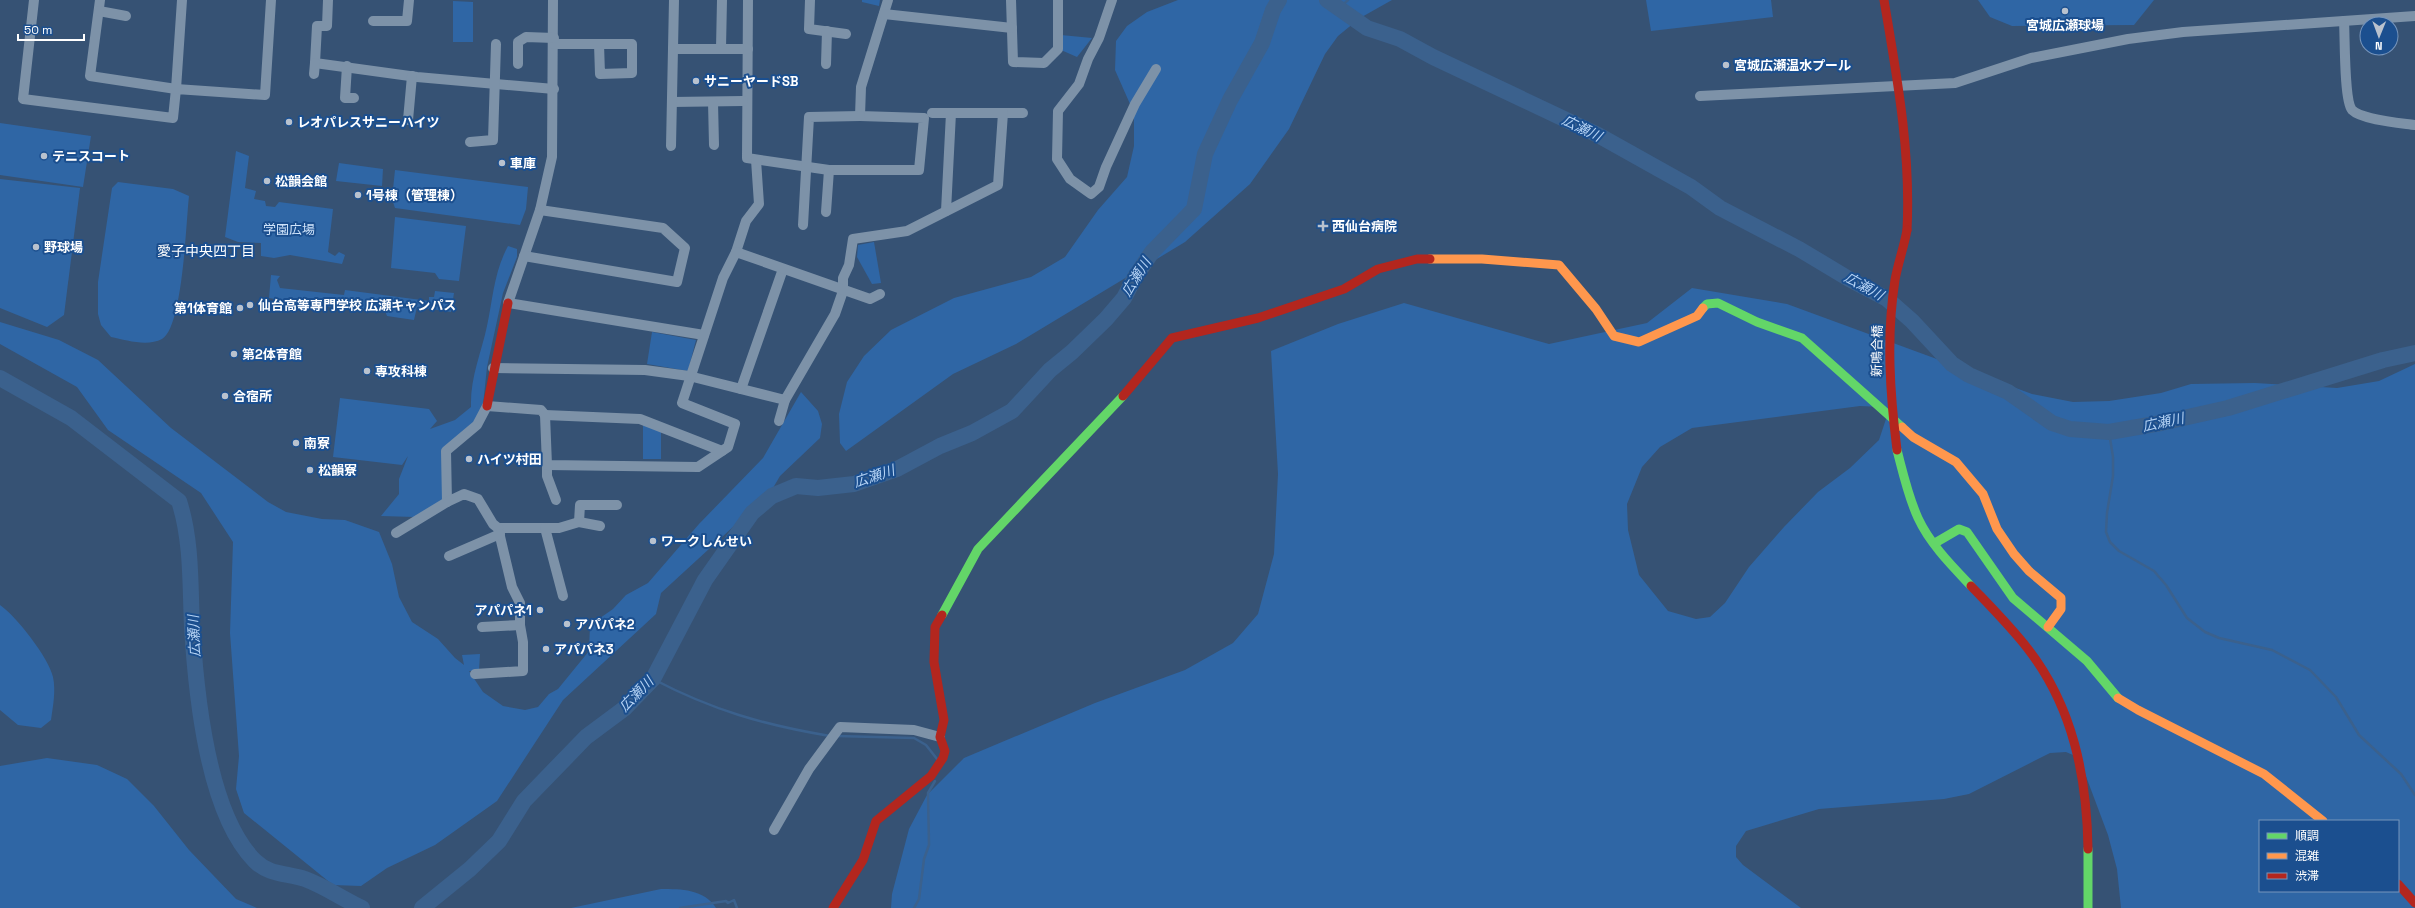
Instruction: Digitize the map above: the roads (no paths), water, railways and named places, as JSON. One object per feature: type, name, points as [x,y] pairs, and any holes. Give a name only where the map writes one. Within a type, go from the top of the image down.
[{"type":"street","points":[[34,0],[23,99],[173,118],[182,0]]},
{"type":"street","points":[[100,0],[90,76],[176,89],[265,95],[271,0]]},
{"type":"street","points":[[314,74],[317,26],[327,26],[328,0]]},
{"type":"street","points":[[373,21],[407,21],[408,0]]},
{"type":"street","points":[[447,502],[446,451],[477,425],[487,406],[493,368],[508,303],[540,210],[552,157],[554,89],[553,0]]},
{"type":"street","points":[[671,146],[674,0]]},
{"type":"street","points":[[721,48],[722,0]]},
{"type":"street","points":[[748,0],[748,158],[756,160],[807,166],[829,170],[919,170],[924,118],[860,116],[809,117],[807,166],[803,225]]},
{"type":"street","points":[[810,0],[809,29],[846,34]]},
{"type":"street","points":[[860,116],[861,87],[888,0]]},
{"type":"street","points":[[1011,0],[1013,62],[1044,63],[1058,49],[1058,0]]},
{"type":"street","points":[[1112,0],[1100,38],[1088,59],[1080,84],[1058,112],[1057,160],[1070,178],[1091,194],[1099,187],[1106,166],[1135,104],[1156,69]]},
{"type":"street","name":"新鳴合橋","points":[[1884,0],[1899,84],[1909,177],[1907,230],[1894,285],[1888,346],[1890,393],[1897,450],[1916,512],[1934,543],[1955,571],[2022,643],[2042,668],[2069,721],[2078,748],[2084,777],[2087,807],[2088,908]]},
{"type":"street","points":[[99,11],[126,16]]},
{"type":"street","points":[[884,14],[1012,28]]},
{"type":"street","points":[[1700,96],[1899,84],[1955,83],[2031,58],[2128,39],[2183,32],[2415,16]]},
{"type":"street","points":[[2344,21],[2347,94],[2351,109],[2357,113],[2383,120],[2415,125]]},
{"type":"street","points":[[826,64],[827,31]]},
{"type":"street","points":[[518,64],[518,42],[526,38],[599,44]]},
{"type":"street","points":[[470,142],[493,140],[496,84],[496,44]]},
{"type":"street","points":[[673,49],[748,49]]},
{"type":"street","points":[[315,63],[347,66],[412,76],[554,89]]},
{"type":"street","points":[[347,66],[345,98],[354,98]]},
{"type":"street","points":[[408,120],[412,76]]},
{"type":"street","points":[[672,102],[743,101]]},
{"type":"street","points":[[713,102],[714,145]]},
{"type":"street","points":[[932,113],[1023,113]]},
{"type":"street","points":[[946,211],[951,113]]},
{"type":"street","points":[[779,421],[785,400],[827,329],[843,291],[843,278],[849,265],[854,240],[907,231],[998,185],[1003,113]]},
{"type":"street","points":[[547,465],[698,467],[728,447],[735,424],[682,403],[689,376],[723,278],[736,252],[746,221],[759,204],[756,160]]},
{"type":"street","points":[[826,212],[829,170]]},
{"type":"street","points":[[524,256],[677,282],[685,248],[663,228],[540,210]]},
{"type":"street","points":[[736,252],[843,291],[870,299],[880,294]]},
{"type":"street","points":[[833,908],[837,897],[863,860],[872,829],[876,822],[924,782],[940,764],[945,751],[940,737],[944,720],[934,662],[935,627],[978,548],[1134,385],[1172,338],[1258,318],[1344,289],[1378,269],[1417,259],[1482,259],[1559,265],[1596,309],[1614,336],[1639,342],[1697,316],[1707,304],[1718,304],[1757,322],[1802,338],[1913,437],[1956,462],[1983,494],[1997,529],[2014,554],[2029,571],[2060,598],[2061,608],[2048,627]]},
{"type":"street","points":[[741,389],[783,269]]},
{"type":"street","points":[[508,303],[704,335]]},
{"type":"street","points":[[493,368],[645,370],[689,376],[785,400]]},
{"type":"street","points":[[487,406],[541,410],[545,415],[547,476],[556,500]]},
{"type":"street","points":[[545,415],[640,419],[722,451]]},
{"type":"street","points":[[396,533],[447,502],[464,494],[478,499],[499,531],[512,587],[520,603],[520,625],[523,642],[523,671],[475,674]]},
{"type":"street","points":[[579,522],[580,505],[617,505]]},
{"type":"street","points":[[448,556],[499,531],[559,528],[579,522],[600,526]]},
{"type":"street","points":[[545,528],[563,596]]},
{"type":"street","points":[[1934,543],[1952,531],[1959,529],[1967,532],[2013,598],[2087,661],[2114,695],[2138,710],[2264,774],[2322,820]]},
{"type":"street","points":[[482,627],[520,625]]},
{"type":"street","points":[[774,830],[809,769],[840,727],[914,730],[940,737]]},
{"type":"street","points":[[2399,885],[2415,903]]},
{"type":"waterway","name":"広瀬川","points":[[422,908],[470,869],[499,841],[524,801],[586,737],[625,708],[653,679],[705,580],[752,513],[772,496],[796,486],[818,488],[854,484],[897,469],[940,446],[972,433],[1012,411],[1050,370],[1072,352],[1106,319],[1124,298],[1135,277],[1152,252],[1194,209],[1205,154],[1230,100],[1262,43],[1273,10],[1279,0]]},
{"type":"waterway","name":"広瀬川","points":[[1327,0],[1367,28],[1400,39],[1433,57],[1598,135],[1691,187],[1720,208],[1799,249],[1849,279],[1887,299],[1912,321],[1952,364],[1969,375],[2008,392],[2052,423],[2070,429],[2109,432],[2161,423],[2228,408],[2383,360],[2415,353]]},
{"type":"waterway","points":[[1338,9],[1348,0]]},
{"type":"waterway","name":"広瀬川","points":[[0,378],[71,418],[179,501],[186,532],[190,563],[192,627],[201,717],[215,783],[225,813],[239,840],[260,866],[278,873],[305,879],[362,908]]},
{"type":"waterway","points":[[2109,432],[2113,457],[2113,476],[2107,513],[2106,532],[2110,542],[2119,551],[2154,571],[2166,585],[2187,618],[2205,632],[2219,638],[2272,650],[2310,670],[2336,697],[2359,735],[2401,774],[2415,795]]},
{"type":"waterway","points":[[653,679],[696,699],[739,715],[783,727],[830,736]]},
{"type":"waterway","points":[[837,736],[914,738],[926,745],[937,759]]},
{"type":"waterway","points":[[914,908],[919,899],[924,859],[929,845],[928,793],[935,781]]},
{"type":"waterway","points":[[680,908],[726,901],[728,903],[734,900],[737,908]]},
{"type":"place","name":"宮城広瀬球場","points":[[2065,11]]},
{"type":"place","name":"宮城広瀬温水プール","points":[[1726,65]]},
{"type":"place","name":"サニーヤードSB","points":[[696,81]]},
{"type":"place","name":"レオパレスサニーハイツ","points":[[289,122]]},
{"type":"place","name":"テニスコート","points":[[44,156]]},
{"type":"place","name":"車庫","points":[[502,163]]},
{"type":"place","name":"松韻会館","points":[[267,181]]},
{"type":"place","name":"1号棟（管理棟）","points":[[358,195]]},
{"type":"place","name":"西仙台病院","points":[[1323,226]]},
{"type":"place","name":"野球場","points":[[36,247]]},
{"type":"place","name":"仙台高等専門学校 広瀬キャンパス","points":[[250,305]]},
{"type":"place","name":"第1体育館","points":[[240,308]]},
{"type":"place","name":"第2体育館","points":[[234,354]]},
{"type":"place","name":"専攻科棟","points":[[367,371]]},
{"type":"place","name":"合宿所","points":[[225,396]]},
{"type":"place","name":"南寮","points":[[296,443]]},
{"type":"place","name":"ハイツ村田","points":[[469,459]]},
{"type":"place","name":"松韻寮","points":[[310,470]]},
{"type":"place","name":"ワークしんせい","points":[[653,541]]},
{"type":"place","name":"アパパネ1","points":[[540,610]]},
{"type":"place","name":"アパパネ2","points":[[567,624]]},
{"type":"place","name":"アパパネ3","points":[[546,649]]},
{"type":"district","name":"愛子中央四丁目","points":[[206,251]]},
{"type":"park label","name":"学園広場","points":[[289,229]]}]
